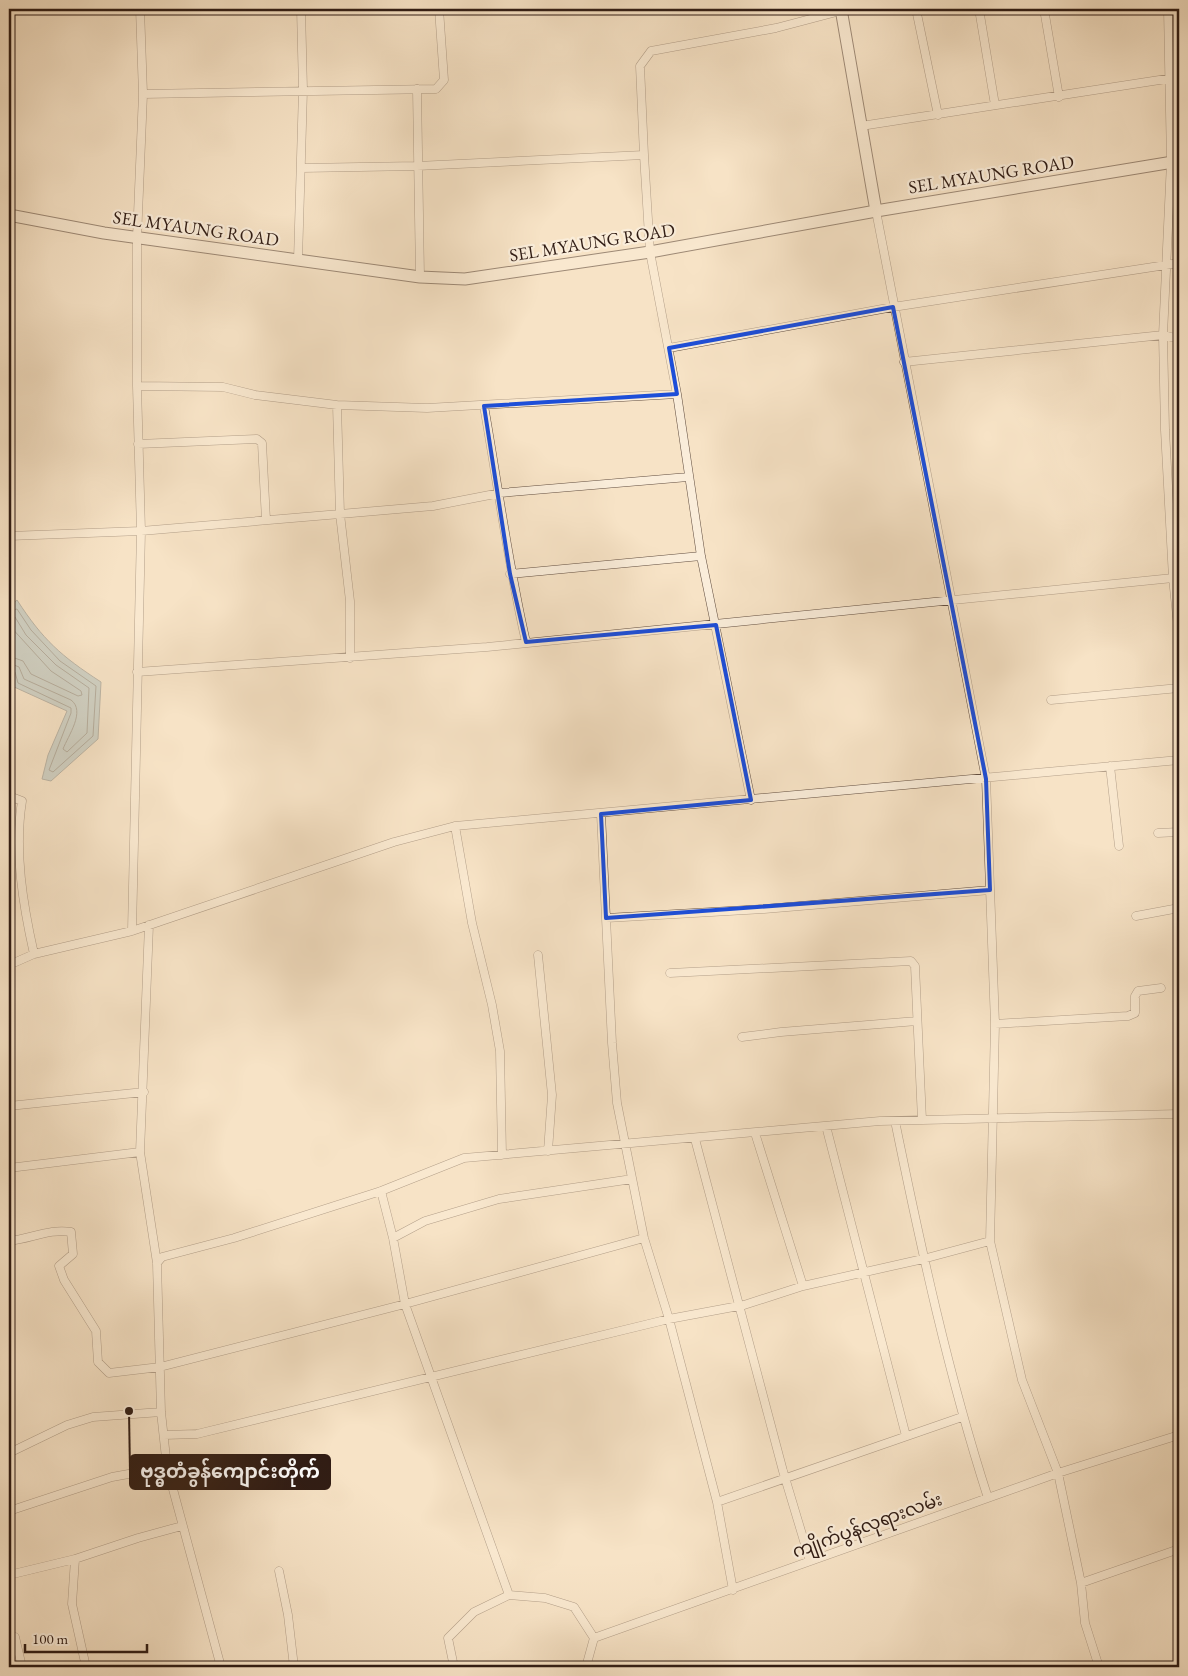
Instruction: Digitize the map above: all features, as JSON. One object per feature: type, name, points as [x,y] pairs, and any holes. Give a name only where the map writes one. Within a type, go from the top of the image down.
[{"type":"main road","points":[[844,9],[861,126],[876,211]]},
{"type":"main road","name":"SEL MYAUNG ROAD","points":[[9,215],[137,238],[420,276],[465,278],[650,252],[876,211],[1175,162]]},
{"type":"street","points":[[132,932],[141,531],[137,386],[137,238],[143,94],[140,9]]},
{"type":"street","points":[[298,260],[303,90],[301,9]]},
{"type":"street","points":[[143,94],[436,88],[444,80],[439,9]]},
{"type":"street","points":[[751,800],[716,625],[700,556],[677,394],[650,252],[640,66],[651,51],[776,28],[844,9]]},
{"type":"street","points":[[916,9],[938,115]]},
{"type":"street","points":[[979,9],[996,105]]},
{"type":"street","points":[[1044,9],[1059,97]]},
{"type":"street","points":[[1168,9],[1175,77],[1175,162],[1163,335],[1165,430],[1173,578],[1179,636]]},
{"type":"street","points":[[861,126],[1059,97],[1175,77]]},
{"type":"street","points":[[417,89],[420,276]]},
{"type":"street","points":[[302,168],[417,166],[644,156]]},
{"type":"street","points":[[876,211],[892,307],[986,779],[995,1024],[990,1241],[1022,1380],[1058,1473],[1080,1583],[1085,1623],[1099,1667]]},
{"type":"street","points":[[668,348],[892,307],[1179,262]]},
{"type":"street","points":[[904,362],[1163,335],[1179,339]]},
{"type":"street","points":[[137,386],[223,387],[255,395],[337,405],[427,408],[677,394]]},
{"type":"street","points":[[337,405],[340,514],[350,601],[350,658]]},
{"type":"street","points":[[484,406],[500,493],[510,574],[526,642]]},
{"type":"street","points":[[138,444],[257,439],[262,443],[266,520]]},
{"type":"street","points":[[9,536],[141,531],[433,506],[500,493],[688,477]]},
{"type":"street","points":[[510,574],[700,556]]},
{"type":"street","points":[[137,672],[350,658],[716,625],[1173,578]]},
{"type":"street","points":[[1051,700],[1179,688]]},
{"type":"street","points":[[9,965],[34,954],[132,932],[394,842],[455,826],[1179,760]]},
{"type":"street","points":[[1110,766],[1119,846]]},
{"type":"street","points":[[9,796],[22,801],[18,829],[25,915],[34,954]]},
{"type":"street","points":[[601,814],[617,1102],[644,1238],[669,1319],[717,1502],[733,1590]]},
{"type":"street","points":[[455,826],[472,923],[492,1005],[500,1051],[502,1154]]},
{"type":"street","points":[[1158,833],[1179,832]]},
{"type":"street","points":[[606,918],[764,909],[990,890]]},
{"type":"street","points":[[1136,916],[1179,908]]},
{"type":"street","points":[[149,925],[144,1092],[140,1152],[157,1263],[160,1412],[168,1467],[182,1526],[221,1667]]},
{"type":"street","points":[[538,955],[552,1095],[548,1151]]},
{"type":"street","points":[[670,974],[911,961],[915,966],[922,1120]]},
{"type":"street","points":[[995,1024],[1128,1016],[1135,1014],[1138,992],[1161,988]]},
{"type":"street","points":[[742,1037],[917,1021]]},
{"type":"street","points":[[9,1106],[144,1092]]},
{"type":"street","points":[[157,1263],[162,1258],[234,1238],[381,1191],[464,1158],[895,1121],[1124,1117],[1179,1114]]},
{"type":"street","points":[[895,1121],[923,1259],[962,1417],[988,1498]]},
{"type":"street","points":[[826,1126],[862,1273],[906,1436]]},
{"type":"street","points":[[755,1133],[803,1286]]},
{"type":"street","points":[[695,1139],[810,1561]]},
{"type":"street","points":[[9,1168],[140,1152]]},
{"type":"street","points":[[393,1238],[425,1221],[499,1199],[632,1179]]},
{"type":"street","points":[[381,1191],[393,1238],[405,1304],[509,1595]]},
{"type":"street","points":[[9,1241],[24,1240],[60,1230],[71,1232],[73,1254],[60,1266],[64,1280],[96,1331],[98,1362],[109,1373],[160,1366],[405,1304],[644,1238]]},
{"type":"street","points":[[164,1435],[196,1434],[669,1319],[739,1306],[803,1286],[923,1259],[990,1241]]},
{"type":"street","points":[[9,1452],[67,1425],[93,1417],[160,1412]]},
{"type":"street","points":[[717,1502],[962,1417]]},
{"type":"street","name":"ကျိုက်ပွန်လုရားလမ်း","points":[[594,1638],[1058,1473],[1179,1435]]},
{"type":"street","points":[[9,1511],[112,1477],[168,1467]]},
{"type":"street","points":[[9,1575],[75,1559],[138,1538],[182,1526]]},
{"type":"street","points":[[1080,1583],[1179,1549]]},
{"type":"street","points":[[75,1559],[72,1604],[86,1667]]},
{"type":"street","points":[[279,1572],[288,1615],[294,1667]]},
{"type":"street","points":[[454,1667],[448,1638],[474,1612],[509,1595],[545,1598],[574,1607],[594,1638],[586,1667]]},
{"type":"street","points":[[15,1636],[22,1667]]},
{"type":"highlighted area","points":[[893,307],[986,779],[990,890],[606,918],[601,814],[751,800],[716,625],[526,642],[510,574],[484,406],[677,394],[669,348]]},
{"type":"water","points":[[17,600],[44,637],[75,664],[101,682],[98,739],[51,781],[42,779],[48,755],[67,711],[12,686],[9,653],[9,607]]},
{"type":"place","name":"ဗုဒ္ဓတံခွန်ကျောင်းတိုက်","points":[[129,1411]]}]
